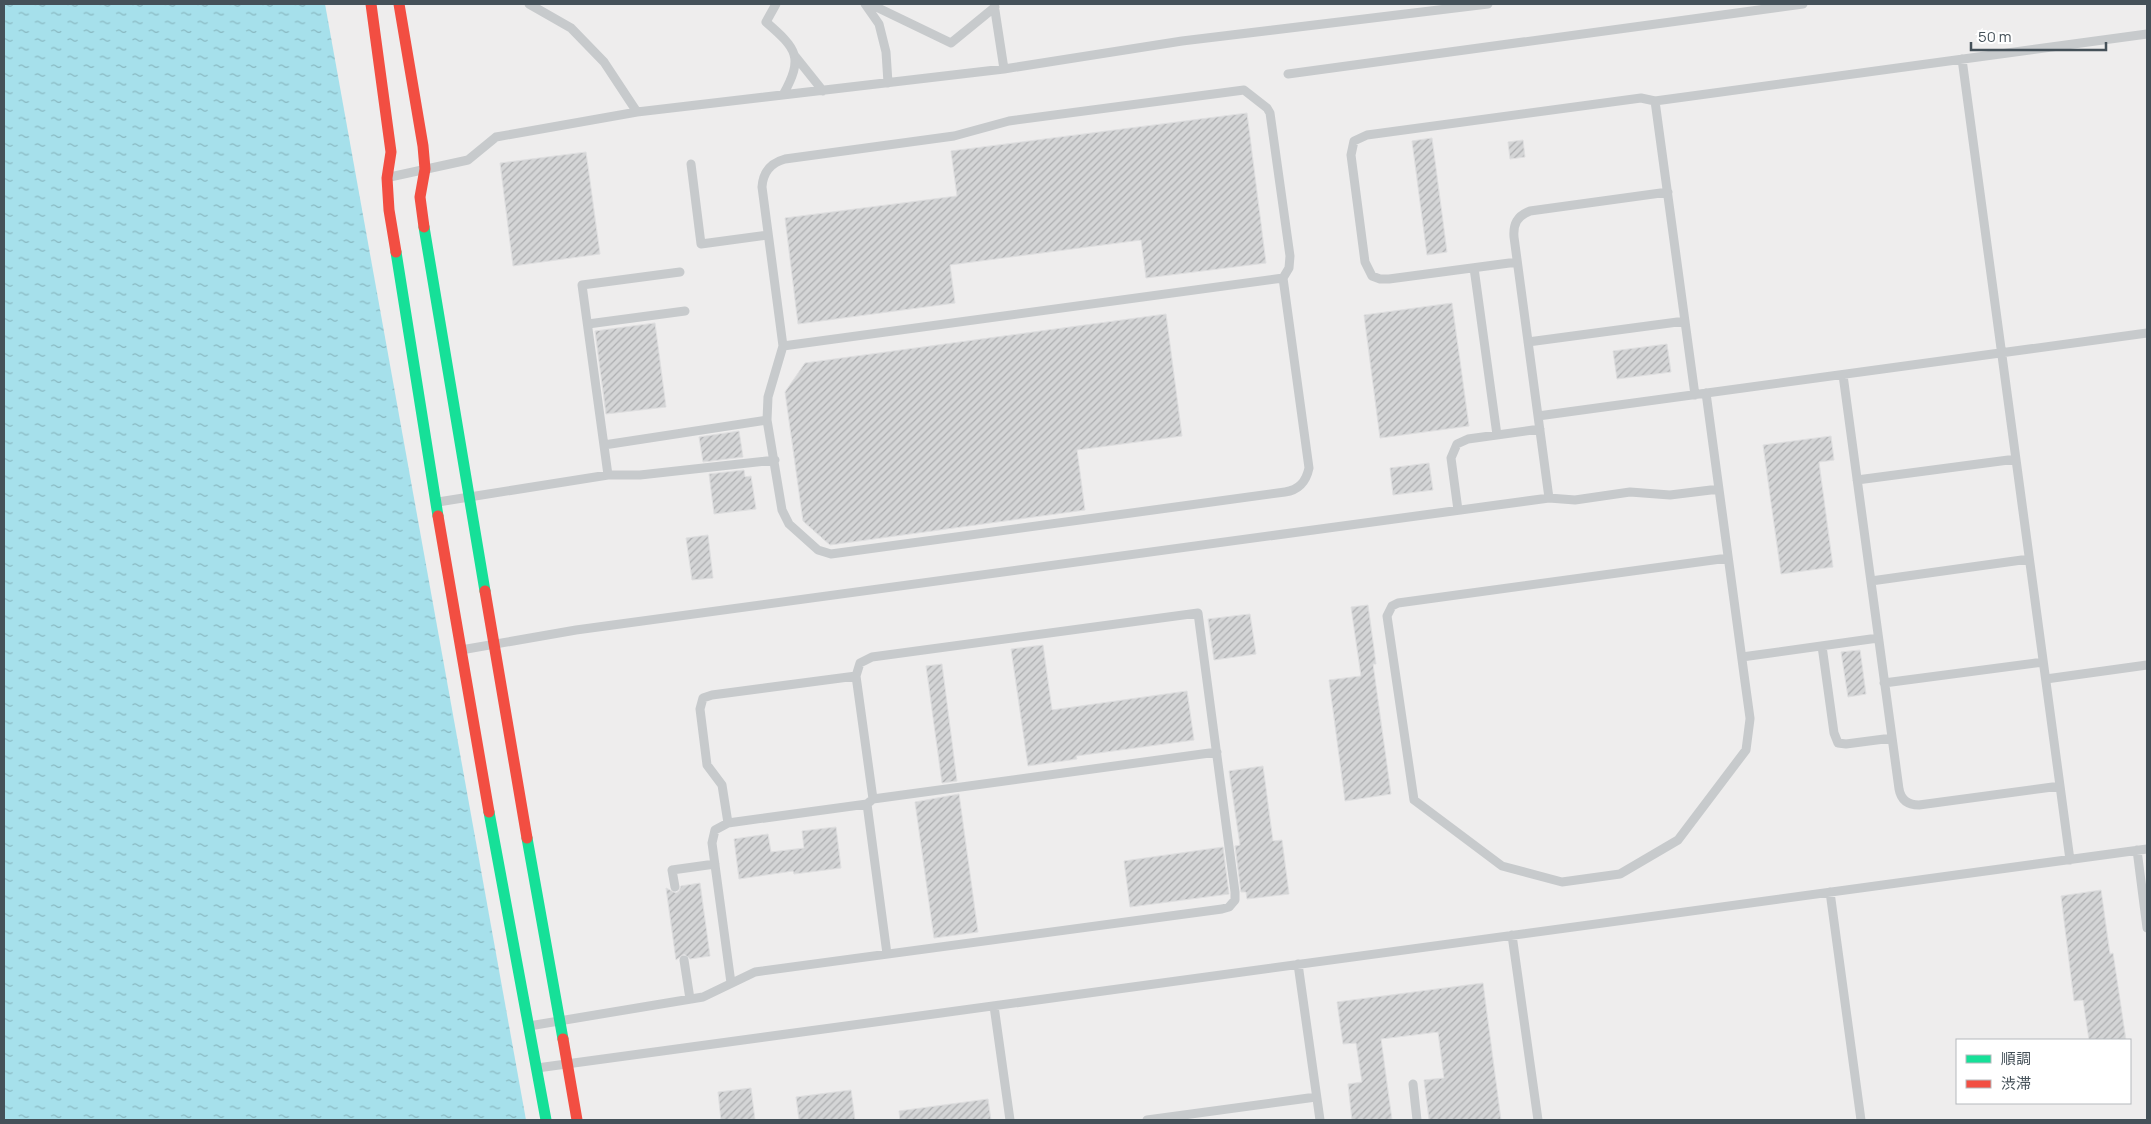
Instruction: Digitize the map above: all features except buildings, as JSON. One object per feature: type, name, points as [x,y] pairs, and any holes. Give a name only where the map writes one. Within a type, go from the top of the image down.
[{"type":"street","points":[[388,6],[423,146],[424,170],[420,197],[519,795],[577,1120]]},
{"type":"street","points":[[388,6],[391,152],[387,178],[389,210],[460,650],[546,1120]]},
{"type":"lane","points":[[529,4],[571,28],[604,62],[638,112]]},
{"type":"lane","points":[[776,4],[766,22],[790,42],[795,56],[823,91]]},
{"type":"lane","points":[[864,4],[879,24],[886,52],[888,84]]},
{"type":"lane","points":[[870,4],[951,43],[995,6]]},
{"type":"lane","points":[[387,178],[468,160],[496,137],[638,112],[888,84],[1004,69],[1182,41],[1488,4]]},
{"type":"lane","points":[[1288,74],[1803,4]]},
{"type":"lane","points":[[995,6],[1004,69]]},
{"type":"lane","points":[[1517,262],[1384,280],[1375,278],[1369,273],[1365,262],[1351,155],[1351,148],[1356,139],[1363,135],[1641,98],[1655,101],[2147,34]]},
{"type":"lane","points":[[783,95],[794,73],[795,56]]},
{"type":"lane","points":[[1962,59],[2070,860]]},
{"type":"lane","points":[[1244,90],[1267,108],[1270,113],[1290,256],[1289,268],[1283,278],[1309,468],[1304,482],[1292,491],[827,554],[818,550],[784,518],[767,420],[768,397],[783,346],[768,236],[762,182],[769,167],[779,160],[954,136],[1009,121],[1244,90]]},
{"type":"lane","points":[[1655,101],[1695,395]]},
{"type":"lane","points":[[691,164],[702,244],[768,236]]},
{"type":"lane","points":[[1549,498],[1517,262],[1514,228],[1517,219],[1525,213],[1668,192]]},
{"type":"lane","points":[[1474,268],[1497,435]]},
{"type":"lane","points":[[608,475],[582,285],[680,272]]},
{"type":"lane","points":[[783,346],[1283,278]]},
{"type":"lane","points":[[588,324],[685,311]]},
{"type":"lane","points":[[1528,342],[1685,321]]},
{"type":"lane","points":[[1538,416],[2147,333]]},
{"type":"lane","points":[[1843,375],[1899,792],[1902,798],[1911,804],[2060,786]]},
{"type":"lane","points":[[1706,393],[1750,719],[1746,750],[1676,841],[1621,874],[1562,882],[1502,866],[1412,796],[1387,616],[1392,606],[1398,603],[1728,558]]},
{"type":"lane","points":[[604,445],[767,420]]},
{"type":"lane","points":[[1458,510],[1451,458],[1457,444],[1464,440],[1540,429]]},
{"type":"lane","points":[[1857,480],[2016,458]]},
{"type":"lane","points":[[435,503],[608,475],[640,475],[775,460]]},
{"type":"lane","points":[[460,650],[596,628],[1549,498],[1575,500],[1630,492],[1670,495],[1719,489]]},
{"type":"lane","points":[[1870,581],[2029,559]]},
{"type":"lane","points":[[529,1026],[707,995],[755,972],[887,954],[1229,907],[1235,900],[1236,894],[1198,613],[872,657],[860,663],[856,676],[887,954]]},
{"type":"lane","points":[[1742,657],[1878,638]]},
{"type":"lane","points":[[1822,646],[1834,733],[1838,742],[1846,744],[1892,738]]},
{"type":"lane","points":[[1884,683],[2043,662]]},
{"type":"lane","points":[[2046,679],[2147,666]]},
{"type":"lane","points":[[728,823],[722,785],[707,765],[700,709],[703,698],[712,695],[856,676]]},
{"type":"lane","points":[[731,983],[712,843],[713,833],[721,825],[1217,752]]},
{"type":"lane","points":[[536,1068],[2147,849]]},
{"type":"lane","points":[[2137,850],[2147,928]]},
{"type":"lane","points":[[675,887],[672,870],[714,864]]},
{"type":"lane","points":[[1830,892],[1861,1120]]},
{"type":"lane","points":[[1512,935],[1538,1120]]},
{"type":"lane","points":[[684,960],[690,999]]},
{"type":"lane","points":[[1298,964],[1320,1120]]},
{"type":"lane","points":[[994,1006],[1010,1120]]},
{"type":"lane","points":[[1413,1084],[1417,1120]]},
{"type":"lane","points":[[1147,1120],[1316,1097]]},
{"type":"water","points":[[4,4],[325,4],[526,1120],[4,1120]]},
{"type":"traffic: fast","points":[[424,227],[485,591]]},
{"type":"traffic: fast","points":[[396,252],[438,516]]},
{"type":"traffic: fast","points":[[489,812],[546,1120]]},
{"type":"traffic: fast","points":[[527,838],[563,1039]]},
{"type":"traffic: jam","points":[[371,4],[391,152],[387,178],[389,210],[396,252]]},
{"type":"traffic: jam","points":[[399,4],[423,146],[425,169],[420,197],[424,227]]},
{"type":"traffic: jam","points":[[438,516],[489,812]]},
{"type":"traffic: jam","points":[[485,591],[527,838]]},
{"type":"traffic: jam","points":[[563,1039],[577,1120]]}]
